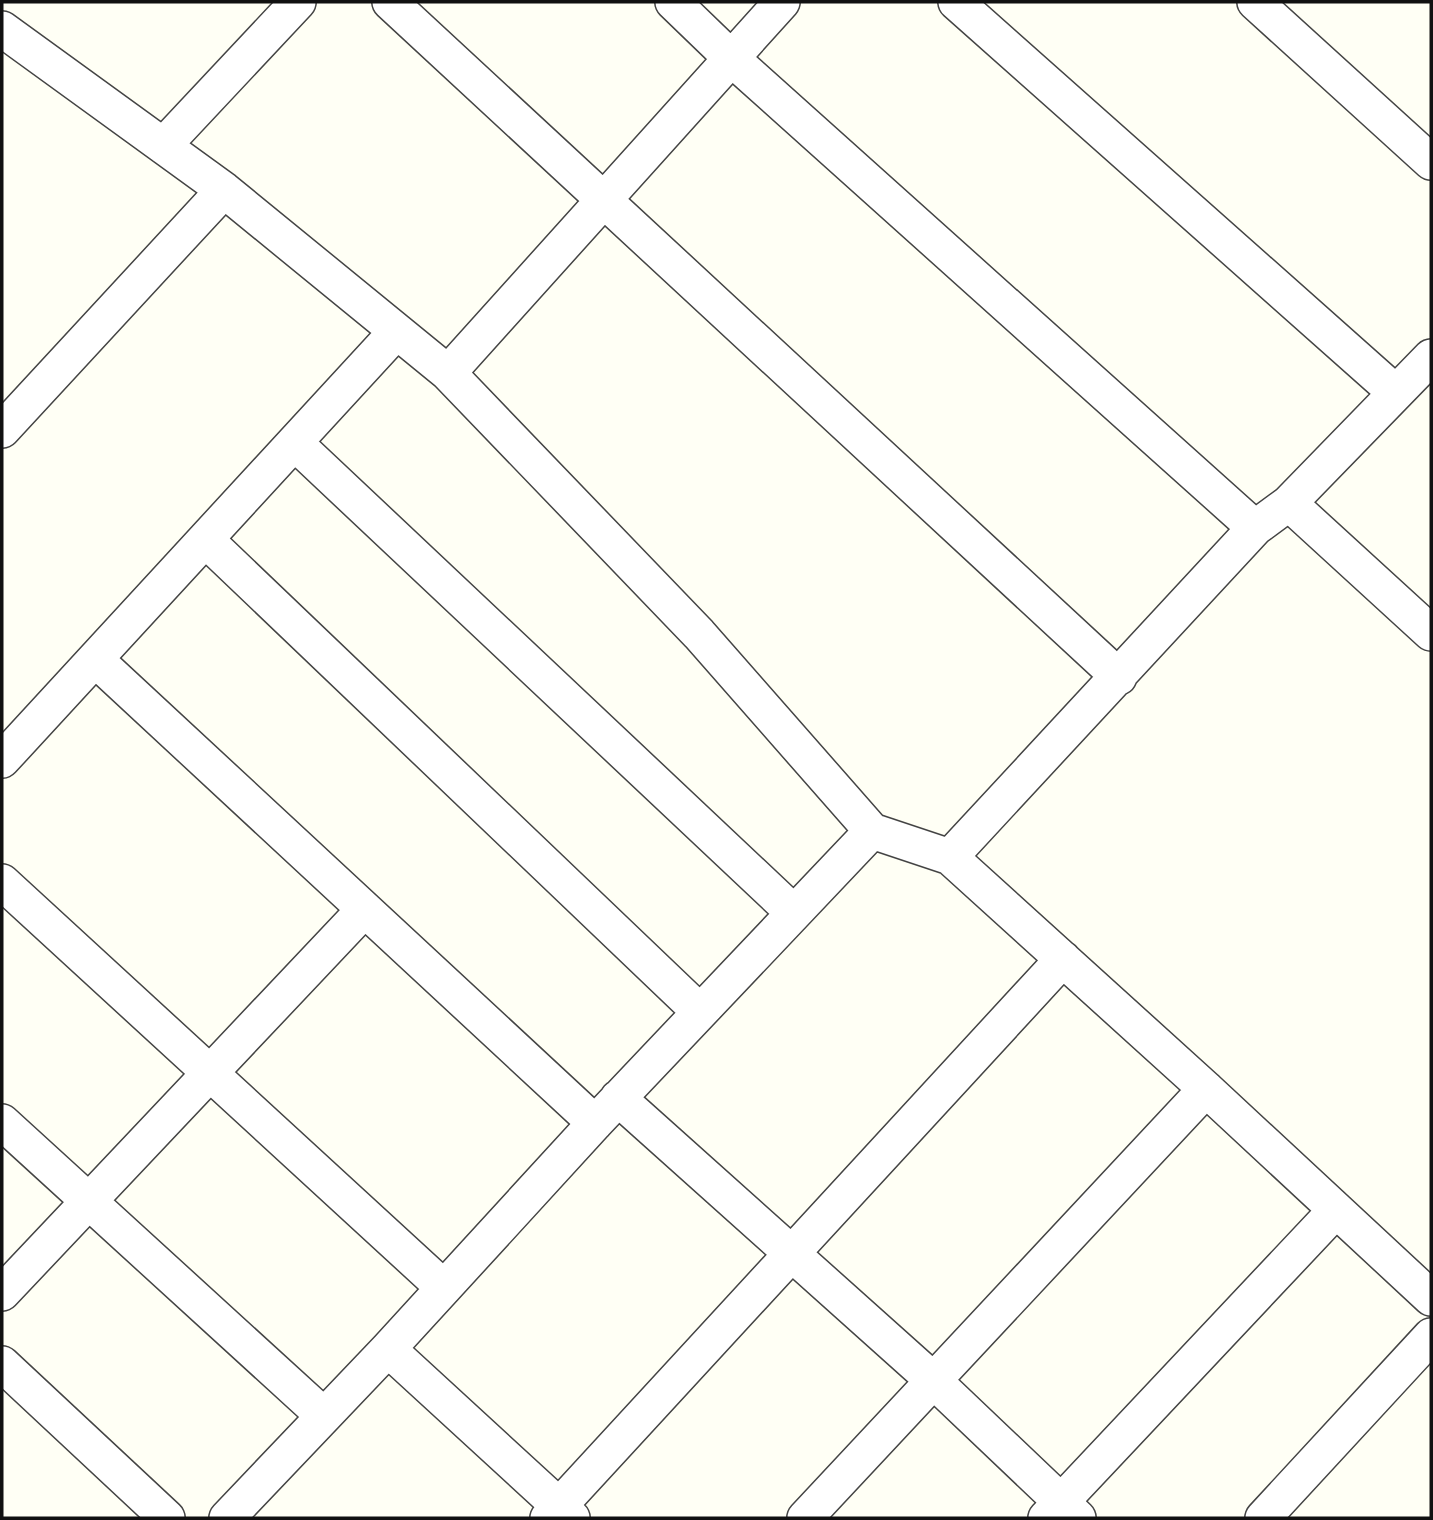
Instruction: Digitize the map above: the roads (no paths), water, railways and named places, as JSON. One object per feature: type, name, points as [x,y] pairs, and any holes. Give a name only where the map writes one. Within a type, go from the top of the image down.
[{"type":"street","points":[[163,146],[296,2]]},
{"type":"street","points":[[390,2],[1119,677]]},
{"type":"street","points":[[673,2],[731,58],[1255,528]]},
{"type":"street","points":[[448,373],[782,2]]},
{"type":"street","points":[[950,857],[1255,528],[1289,503],[1419,377],[956,2]]},
{"type":"street","points":[[1255,2],[1431,162]]},
{"type":"street","points":[[2,29],[224,190],[448,373],[699,634],[872,831],[950,857],[1431,1298]]},
{"type":"street","points":[[2,430],[224,190]]},
{"type":"street","points":[[2,760],[396,332]]},
{"type":"street","points":[[295,443],[794,913]]},
{"type":"street","points":[[1289,503],[1431,633]]},
{"type":"street","points":[[206,540],[700,1012]]},
{"type":"street","points":[[96,660],[595,1123]]},
{"type":"street","points":[[227,1518],[388,1349],[618,1098],[872,831]]},
{"type":"street","points":[[2,882],[444,1288]]},
{"type":"street","points":[[2,1293],[364,910]]},
{"type":"street","points":[[388,1349],[560,1514],[792,1254],[1063,959]]},
{"type":"street","points":[[805,1518],[1206,1089]]},
{"type":"street","points":[[618,1098],[934,1381],[1061,1513],[1336,1210]]},
{"type":"street","points":[[2,1122],[324,1416]]},
{"type":"street","points":[[1264,1518],[1431,1336]]},
{"type":"street","points":[[2,1364],[167,1518]]}]
